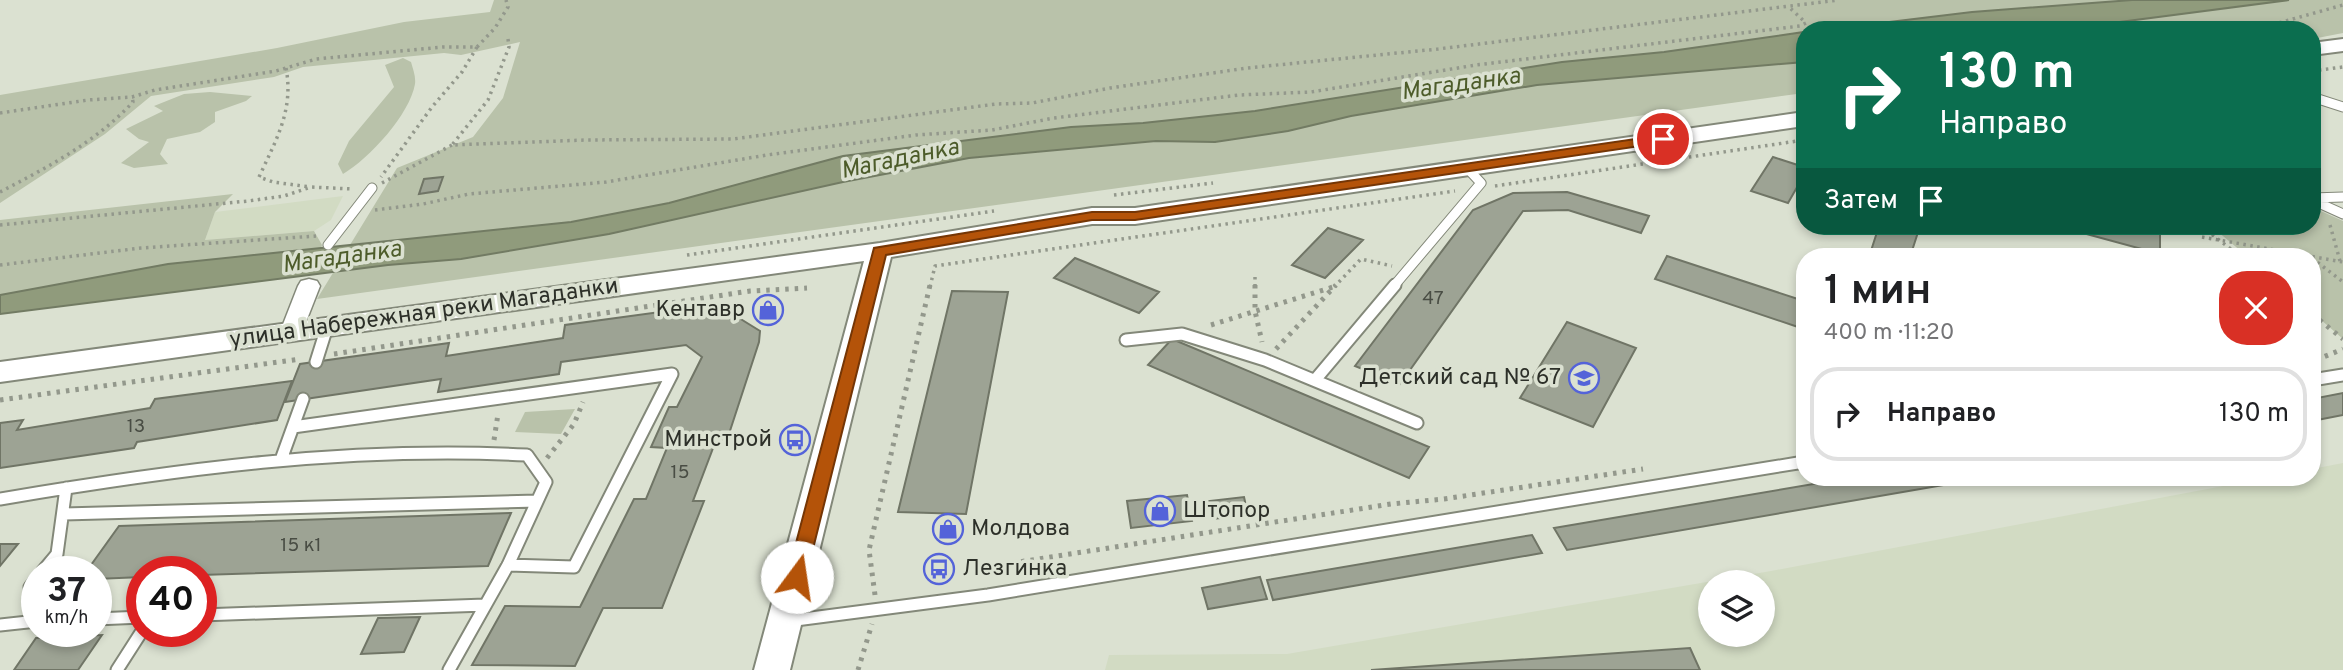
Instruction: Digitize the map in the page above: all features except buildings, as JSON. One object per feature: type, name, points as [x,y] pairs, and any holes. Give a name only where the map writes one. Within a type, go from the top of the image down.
[{"type":"street","points":[[2321,48],[2343,45]]},
{"type":"street","name":"улица Набережная реки Магаданки","points":[[0,372],[880,251],[1092,216],[1135,216],[1472,178],[1796,120]]},
{"type":"street","points":[[772,670],[880,251]]},
{"type":"street","points":[[291,332],[309,286]]},
{"type":"lane","points":[[2321,100],[2343,107]]},
{"type":"lane","points":[[1315,380],[1407,269],[1472,178]]},
{"type":"lane","points":[[328,245],[372,188]]},
{"type":"lane","points":[[2321,198],[2343,197]]},
{"type":"lane","points":[[2321,203],[2343,214]]},
{"type":"lane","points":[[316,359],[327,327]]},
{"type":"lane","points":[[1126,340],[1182,334],[1265,360],[1417,423]]},
{"type":"lane","points":[[293,427],[672,374],[574,567],[508,565]]},
{"type":"lane","points":[[2321,379],[2343,375]]},
{"type":"lane","points":[[282,457],[303,399]]},
{"type":"lane","points":[[0,499],[282,457],[454,450],[527,455],[546,482],[508,565],[449,670]]},
{"type":"lane","points":[[785,621],[988,595],[1796,463]]},
{"type":"lane","points":[[55,556],[66,488]]},
{"type":"lane","points":[[64,514],[537,501]]},
{"type":"lane","points":[[217,614],[485,605]]},
{"type":"lane","points":[[0,625],[21,623]]},
{"type":"lane","points":[[117,670],[132,647]]},
{"type":"path","points":[[372,188],[432,107],[462,72],[477,47],[491,35],[508,7],[506,0]]},
{"type":"path","points":[[452,145],[586,140],[733,139],[982,105],[1031,103],[1110,88],[1215,75],[1247,68],[1438,49],[1839,0]]},
{"type":"path","points":[[2286,21],[2343,5]]},
{"type":"path","points":[[1788,6],[1804,21]]},
{"type":"path","points":[[352,212],[423,204],[469,194],[606,182],[767,155],[916,135],[992,130],[1054,118],[1239,95],[1311,92],[1476,65],[1796,26]]},
{"type":"path","points":[[286,68],[291,86],[289,116],[259,177],[311,187],[372,188],[452,145],[488,100],[505,59],[508,38]]},
{"type":"path","points":[[0,113],[88,100],[132,97],[155,90],[286,68],[316,59],[443,47],[477,47]]},
{"type":"path","points":[[2321,70],[2343,67]]},
{"type":"path","points":[[0,192],[41,171],[75,149],[125,112],[133,102],[132,97]]},
{"type":"path","points":[[858,670],[877,609],[869,550],[935,266],[1472,178],[1796,141]]},
{"type":"path","points":[[1103,196],[1226,181]]},
{"type":"path","points":[[0,225],[248,201],[284,196],[311,187]]},
{"type":"path","points":[[682,256],[1001,210]]},
{"type":"path","points":[[2321,258],[2341,261],[2327,214]]},
{"type":"path","points":[[0,265],[141,247],[334,235]]},
{"type":"path","points":[[2213,235],[2230,248]]},
{"type":"path","points":[[2202,237],[2263,248]]},
{"type":"path","points":[[1265,360],[1361,259],[1407,269]]},
{"type":"path","points":[[2321,265],[2343,282]]},
{"type":"path","points":[[1255,277],[1255,311],[1265,360]]},
{"type":"path","points":[[1182,334],[1334,287]]},
{"type":"path","points":[[0,400],[316,359],[750,291],[807,288]]},
{"type":"path","points":[[2321,321],[2343,339]]},
{"type":"path","points":[[2321,358],[2343,349]]},
{"type":"path","points":[[537,469],[556,449],[583,408],[586,387]]},
{"type":"path","points":[[493,452],[500,400]]},
{"type":"path","points":[[993,566],[1391,503],[1444,499],[1652,467]]},
{"type":"shaded area","points":[[494,0],[2343,0],[2343,33],[2321,37],[2321,21],[1796,21],[1796,94],[317,299],[397,168],[473,137],[503,98],[520,42],[461,55],[444,53],[303,67],[274,77],[151,96],[105,134],[0,203],[0,95],[277,48],[404,22],[490,12]]},
{"type":"shaded area","points":[[403,58],[411,62],[415,79],[412,96],[387,135],[365,158],[343,174],[338,164],[349,141],[394,87],[385,65]]},
{"type":"shaded area","points":[[210,92],[252,96],[246,101],[215,112],[215,122],[200,132],[167,139],[160,154],[168,164],[134,168],[121,163],[149,142],[139,139],[126,129],[163,111],[154,106],[184,94]]},
{"type":"shaded area","points":[[233,194],[215,212],[205,240],[314,231],[321,248],[168,264],[0,295],[0,220]]},
{"type":"shaded area","points":[[343,196],[331,220],[314,231],[205,240],[215,212]]},
{"type":"shaded area","points":[[2321,211],[2343,221],[2343,339],[2321,320],[2321,248],[2237,248],[2222,235],[2321,235]]},
{"type":"shaded area","points":[[575,409],[561,434],[515,432],[525,412]]},
{"type":"shaded area","points":[[2343,463],[2343,670],[1105,670],[1109,655],[1287,654],[1698,584],[1698,647],[1775,647],[1775,570],[2223,486],[2321,486],[2321,467]]},
{"type":"water","points":[[2132,0],[2289,0],[2127,21],[1898,21],[1972,12]]},
{"type":"water","name":"Магаданка","points":[[1796,33],[1796,63],[1537,85],[1215,142],[1156,141],[969,158],[843,182],[609,234],[461,259],[388,265],[0,314],[0,295],[168,264],[571,222],[669,203],[843,156],[1071,127],[1143,123],[1255,111],[1562,62],[1664,52]]},
{"type":"place","name":"Кентавр","points":[[768,310]]},
{"type":"place","name":"Детский сад № 67","points":[[1584,378]]},
{"type":"place","name":"Минстрой","points":[[795,440]]},
{"type":"place","name":"Штопор","points":[[1160,511]]},
{"type":"place","name":"Молдова","points":[[948,529]]},
{"type":"place","name":"Лезгинка","points":[[939,569]]},
{"type":"route","points":[[797,577],[880,251],[1092,216],[1135,216],[1663,139]]}]
